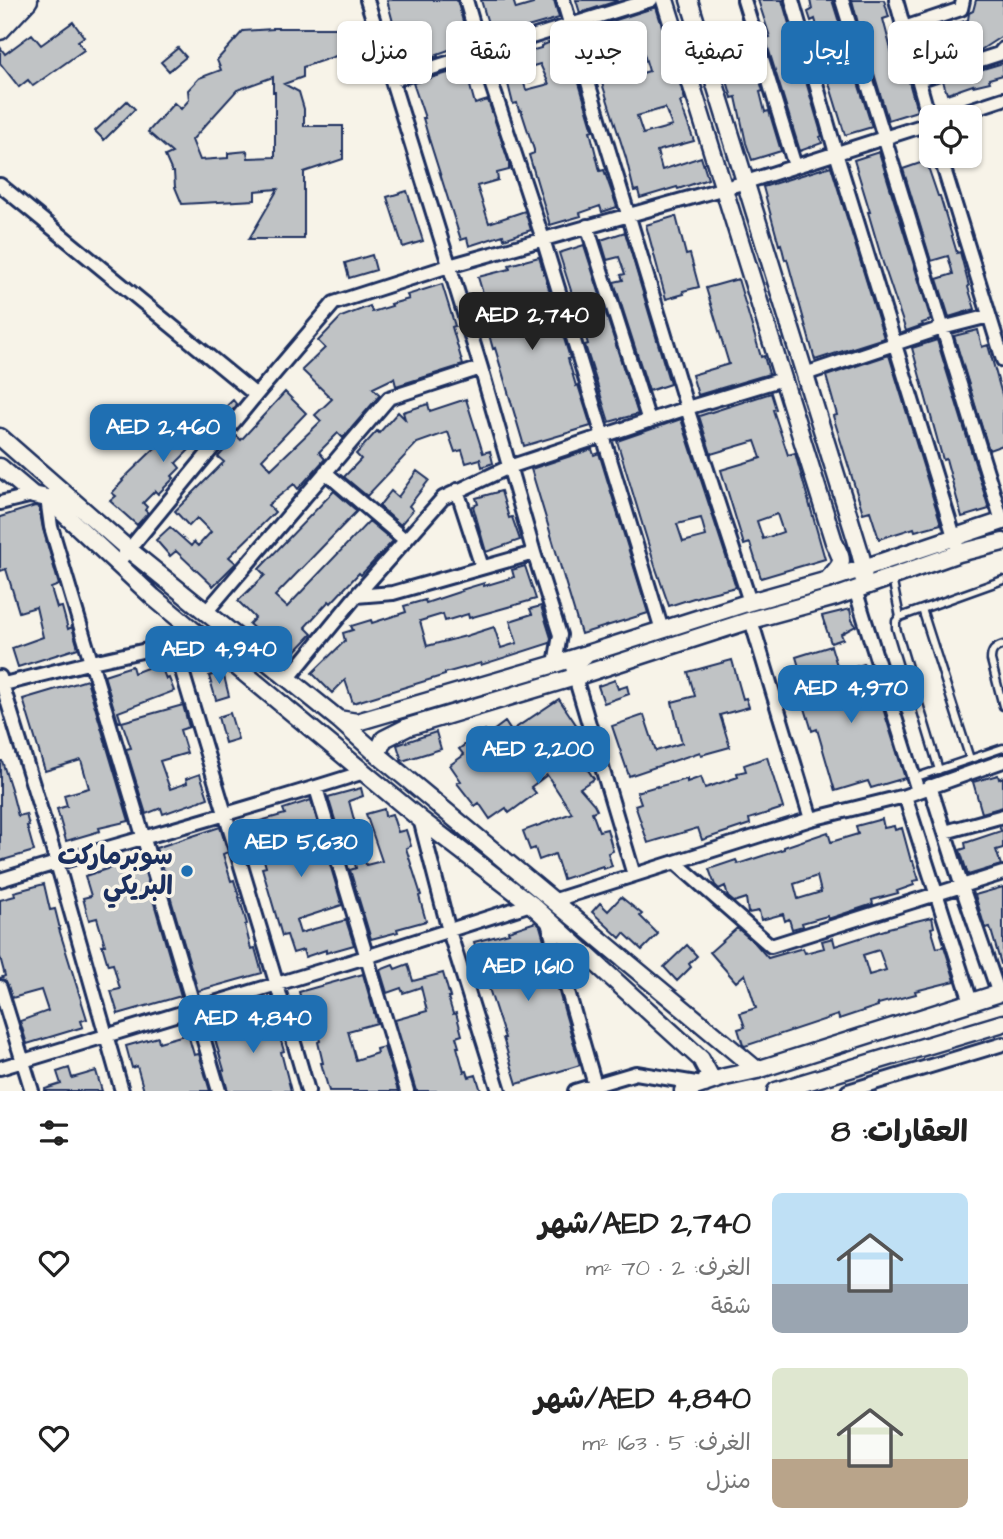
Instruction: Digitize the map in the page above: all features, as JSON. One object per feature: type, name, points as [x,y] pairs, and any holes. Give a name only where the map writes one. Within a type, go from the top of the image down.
[{"type":"highway","points":[[0,9],[8,0]]},
{"type":"main road","points":[[0,30],[29,0]]},
{"type":"street","points":[[367,0],[374,21]]},
{"type":"street","points":[[466,0],[472,21]]},
{"type":"street","points":[[563,0],[569,21]]},
{"type":"street","points":[[580,21],[651,0]]},
{"type":"street","points":[[665,0],[834,542],[842,558],[841,565],[828,580]]},
{"type":"street","points":[[689,0],[864,568],[863,578],[835,597]]},
{"type":"street","points":[[744,0],[795,166]]},
{"type":"street","points":[[792,0],[836,153],[957,545]]},
{"type":"street","points":[[377,754],[384,739],[408,727],[751,620],[835,597],[892,576],[1002,521],[842,0]]},
{"type":"street","points":[[896,0],[902,21]]},
{"type":"street","points":[[925,21],[961,9],[963,0]]},
{"type":"street","points":[[983,59],[1003,50]]},
{"type":"street","points":[[394,84],[560,635],[555,664]]},
{"type":"street","points":[[492,84],[543,239],[662,630]]},
{"type":"street","points":[[589,84],[687,408],[750,602]]},
{"type":"street","points":[[919,84],[925,105]]},
{"type":"street","points":[[982,106],[1003,99]]},
{"type":"street","points":[[117,564],[334,303],[449,266],[747,182],[919,127]]},
{"type":"street","points":[[944,168],[1003,360]]},
{"type":"street","points":[[0,185],[256,395]]},
{"type":"street","points":[[587,226],[649,421]]},
{"type":"street","points":[[766,324],[781,345],[789,371],[799,376],[942,328],[989,316]]},
{"type":"street","points":[[207,611],[389,398],[481,368]]},
{"type":"street","points":[[288,679],[356,596],[443,498],[509,467],[687,408],[783,380]]},
{"type":"street","points":[[0,437],[128,549],[338,719],[757,1070]]},
{"type":"street","points":[[0,467],[40,496],[187,626],[420,819],[531,904],[701,1059],[709,1074],[705,1084]]},
{"type":"street","points":[[325,472],[405,540]]},
{"type":"street","points":[[457,490],[482,567]]},
{"type":"street","points":[[0,503],[40,496]]},
{"type":"street","points":[[40,496],[219,1091]]},
{"type":"street","points":[[834,542],[849,542],[854,535]]},
{"type":"street","points":[[338,719],[357,722],[864,568],[957,545],[1003,542]]},
{"type":"street","points":[[356,596],[393,593],[534,553]]},
{"type":"street","points":[[683,1091],[1001,993],[945,832],[924,789],[914,778],[855,589]]},
{"type":"street","points":[[751,620],[811,819]]},
{"type":"street","points":[[122,1091],[57,863],[1,682],[174,644],[187,626]]},
{"type":"street","points":[[174,644],[308,1091]]},
{"type":"street","points":[[597,650],[572,667],[634,875]]},
{"type":"street","points":[[384,713],[384,729],[397,733]]},
{"type":"street","points":[[552,901],[811,819],[905,796],[1003,761]]},
{"type":"street","points":[[0,880],[225,816],[364,772]]},
{"type":"street","points":[[316,788],[407,1091]]},
{"type":"street","points":[[905,796],[971,1002]]},
{"type":"street","points":[[945,832],[1003,816]]},
{"type":"street","points":[[420,819],[449,931],[499,1091]]},
{"type":"street","points":[[675,862],[771,946],[1003,873]]},
{"type":"street","points":[[0,1068],[531,904]]},
{"type":"street","points":[[547,919],[595,1085]]},
{"type":"street","points":[[0,987],[32,1091]]},
{"type":"street","points":[[776,1091],[1003,1023]]},
{"type":"street","points":[[701,1059],[713,1059],[720,1053],[721,1041]]},
{"type":"street","points":[[848,1091],[1003,1044]]},
{"type":"street","points":[[575,1091],[636,1073],[705,1084]]},
{"type":"lane","points":[[892,576],[900,617]]},
{"type":"lane","points":[[939,769],[896,621],[900,617],[1003,580]]},
{"type":"lane","points":[[922,609],[970,759]]},
{"type":"lane","points":[[1003,645],[991,653],[991,660],[1003,706]]},
{"type":"lane","points":[[914,778],[1003,748]]},
{"type":"building","points":[[387,0],[457,0],[463,21],[446,21],[446,51],[432,58],[432,21],[393,21]]},
{"type":"building","points":[[481,0],[513,0],[516,9],[533,4],[532,0],[554,0],[559,18],[536,25],[536,21],[487,21]]},
{"type":"building","points":[[576,0],[617,0],[617,1],[580,13]]},
{"type":"building","points":[[758,0],[782,0],[788,21],[781,21],[781,84],[807,84],[822,143],[800,151],[767,44],[767,38],[770,37]]},
{"type":"building","points":[[810,0],[832,0],[839,21],[811,21],[808,12],[812,10]]},
{"type":"building","points":[[852,0],[884,0],[889,17],[883,19],[888,38],[888,84],[910,84],[917,111],[888,120],[874,74],[874,21],[857,21]]},
{"type":"building","points":[[976,0],[1003,0],[1002,36],[983,48],[983,21],[965,21],[973,11]]},
{"type":"building","points":[[656,7],[661,23],[661,84],[680,84],[685,100],[680,102],[694,141],[657,151],[662,170],[701,157],[708,179],[640,198],[638,190],[634,191],[602,84],[647,84],[647,21],[613,21]],"holes":[[[665,108],[672,126],[643,134],[637,116]]]},
{"type":"building","points":[[73,22],[84,37],[78,41],[84,50],[33,86],[28,80],[19,87],[0,63],[0,47],[5,54],[32,34],[41,45]]},
{"type":"building","points":[[337,28],[337,56],[303,67],[303,77],[284,84],[299,92],[304,109],[304,126],[343,126],[343,159],[304,172],[304,239],[249,239],[278,189],[255,191],[255,200],[182,204],[175,187],[174,172],[165,156],[172,153],[148,132],[174,103],[181,109],[189,100],[188,90],[199,78],[221,70],[217,60],[243,31]],"holes":[[[273,77],[275,157],[248,158],[247,151],[228,153],[228,158],[200,160],[192,140],[237,90]]]},
{"type":"building","points":[[550,42],[550,84],[579,84],[593,130],[590,131],[600,171],[604,170],[617,207],[602,212],[600,206],[580,213],[581,216],[550,225],[529,155],[534,153],[534,150],[521,110],[519,111],[517,103],[513,104],[508,84],[524,84],[526,90],[549,84],[540,64],[536,65],[536,49]]},
{"type":"building","points":[[178,48],[186,57],[169,71],[161,62]]},
{"type":"building","points":[[1003,63],[1003,75],[983,84],[983,69]]},
{"type":"building","points":[[446,74],[446,84],[476,84],[470,86],[475,104],[488,100],[509,163],[509,170],[497,173],[498,180],[477,186],[489,223],[525,211],[531,230],[504,239],[503,235],[469,246],[467,238],[461,240],[413,84],[432,84],[432,78]]},
{"type":"building","points":[[728,84],[761,84],[765,112],[769,111],[781,151],[752,160],[736,97],[732,98]]},
{"type":"building","points":[[829,84],[858,84],[872,127],[845,135]]},
{"type":"building","points":[[944,84],[982,84],[973,85],[947,94]]},
{"type":"building","points":[[127,101],[135,109],[104,140],[95,131]]},
{"type":"building","points":[[879,152],[931,320],[906,331],[883,263],[854,160]]},
{"type":"building","points":[[919,163],[919,168],[928,168],[957,253],[960,252],[975,309],[949,317],[937,279],[953,274],[948,256],[931,261],[903,169]]},
{"type":"building","points":[[831,166],[884,338],[815,360],[787,259],[785,260],[781,244],[779,245],[763,187]]},
{"type":"building","points":[[407,191],[423,241],[403,247],[387,197]]},
{"type":"building","points":[[676,216],[686,255],[690,254],[699,287],[666,299],[646,225]]},
{"type":"building","points":[[625,232],[670,384],[649,391],[614,282],[623,280],[621,275],[625,274],[619,257],[607,260],[601,240]]},
{"type":"building","points":[[584,245],[638,414],[609,422],[559,253]]},
{"type":"building","points":[[372,255],[376,270],[349,278],[345,263]]},
{"type":"building","points":[[539,257],[576,386],[578,385],[591,426],[524,446],[479,298],[484,297],[478,277],[510,269],[509,265]]},
{"type":"building","points":[[738,279],[761,357],[764,356],[769,374],[698,395],[692,375],[729,364],[706,288]]},
{"type":"building","points":[[442,284],[463,365],[396,386],[394,378],[373,388],[380,395],[343,438],[338,433],[319,452],[325,459],[298,489],[294,484],[268,505],[275,512],[229,557],[236,563],[213,586],[176,551],[170,556],[156,540],[170,527],[191,546],[194,542],[198,546],[211,532],[197,518],[189,526],[175,511],[224,462],[218,457],[237,436],[241,440],[285,392],[306,413],[262,459],[271,469],[321,421],[315,415],[332,399],[302,370],[325,348],[318,341],[341,317],[370,306],[372,312],[392,306],[391,304],[409,299],[407,295]]},
{"type":"building","points":[[978,330],[982,347],[988,345],[1003,398],[1003,445],[989,450],[954,336]]},
{"type":"building","points":[[937,340],[989,509],[962,517],[912,348]]},
{"type":"building","points":[[889,355],[941,524],[915,531],[914,528],[879,539],[870,511],[863,513],[833,416],[837,415],[826,376]]},
{"type":"building","points":[[771,393],[776,409],[773,410],[788,455],[795,453],[825,559],[761,578],[750,543],[744,545],[721,470],[761,458],[755,441],[711,454],[699,416]],"holes":[[[777,514],[783,532],[763,539],[757,521]]]},
{"type":"building","points":[[466,399],[483,453],[490,451],[493,463],[482,467],[480,459],[466,463],[462,450],[455,452],[448,432],[417,443],[367,496],[344,477],[361,459],[356,454],[398,412],[405,419],[403,412],[428,404],[430,411]]},
{"type":"building","points":[[233,400],[237,405],[206,442],[201,438],[176,463],[180,468],[172,476],[174,478],[158,494],[155,491],[143,503],[148,513],[137,525],[110,501],[116,496],[112,493],[122,480],[183,421],[188,426],[202,413],[208,418],[213,414],[215,417]]},
{"type":"building","points":[[681,419],[736,587],[669,606],[617,441]],"holes":[[[701,518],[706,536],[683,542],[677,524]]]},
{"type":"building","points":[[592,449],[594,455],[599,453],[648,613],[581,634],[531,469]]},
{"type":"building","points":[[417,471],[429,480],[409,506],[413,510],[401,524],[403,527],[379,506],[391,491],[398,497]]},
{"type":"building","points":[[334,491],[357,511],[275,596],[287,607],[369,521],[393,541],[305,627],[312,634],[288,659],[249,624],[255,618],[238,601],[265,575],[259,569]]},
{"type":"building","points":[[501,491],[509,518],[512,517],[520,540],[486,552],[473,506],[478,504],[476,498]]},
{"type":"building","points":[[39,507],[59,585],[51,588],[57,608],[62,607],[68,629],[72,627],[78,648],[18,667],[12,648],[43,637],[36,607],[19,612],[6,569],[0,571],[0,517]]},
{"type":"building","points":[[525,566],[536,599],[469,618],[468,614],[445,621],[443,614],[420,621],[427,646],[494,627],[501,648],[517,643],[510,621],[532,614],[530,609],[541,606],[551,638],[550,643],[353,703],[345,680],[332,693],[312,673],[345,641],[343,633],[353,630],[351,626],[371,620],[372,623],[406,612],[404,606],[425,600],[426,603],[484,583],[484,586],[514,577],[512,570]]},
{"type":"building","points":[[850,609],[856,626],[841,634],[843,639],[831,643],[822,616]]},
{"type":"building","points":[[831,646],[839,672],[864,664],[871,685],[875,683],[905,778],[871,788],[868,781],[835,791],[817,729],[812,731],[804,705],[840,694],[836,674],[804,684],[796,657]]},
{"type":"building","points":[[732,660],[743,699],[746,698],[749,707],[720,715],[730,747],[701,755],[700,752],[629,776],[612,726],[644,715],[656,751],[682,743],[672,702],[695,696],[688,672]]},
{"type":"building","points":[[160,663],[174,691],[118,712],[121,721],[118,722],[104,675],[132,666],[134,673]]},
{"type":"building","points":[[223,672],[229,696],[216,700],[209,676]]},
{"type":"building","points":[[87,680],[129,821],[99,828],[100,831],[66,841],[57,809],[67,806],[64,795],[89,788],[81,760],[45,771],[23,699]]},
{"type":"building","points":[[615,680],[618,689],[627,686],[629,694],[604,703],[598,686]]},
{"type":"building","points":[[559,699],[577,726],[564,734],[594,779],[580,788],[594,804],[597,810],[592,812],[599,831],[607,829],[613,851],[608,853],[612,866],[603,869],[603,866],[563,879],[555,854],[539,860],[535,848],[530,850],[523,831],[572,813],[547,775],[531,787],[536,793],[509,813],[506,808],[490,819],[479,803],[475,806],[457,783],[461,781],[450,765],[464,755],[459,749],[485,730],[489,734],[505,722],[511,731]]},
{"type":"building","points":[[183,705],[189,727],[180,730],[187,753],[160,761],[170,789],[187,783],[186,779],[200,774],[208,798],[163,814],[161,808],[146,814],[126,749],[131,748],[122,722]]},
{"type":"building","points":[[230,713],[238,739],[225,743],[218,717]]},
{"type":"building","points":[[436,732],[441,749],[402,761],[397,745]]},
{"type":"building","points":[[767,757],[783,808],[749,819],[750,824],[702,840],[698,828],[648,843],[635,805],[641,803],[637,792],[701,777],[705,788],[738,777],[737,773],[746,771],[744,765]]},
{"type":"building","points":[[0,761],[18,816],[26,814],[34,851],[0,861]]},
{"type":"building","points":[[998,775],[999,779],[1003,777],[1003,807],[982,813],[973,782]]},
{"type":"building","points":[[361,788],[363,796],[349,801],[366,865],[382,861],[366,814],[384,809],[385,816],[392,814],[398,832],[406,830],[411,846],[406,848],[426,921],[371,939],[350,870],[356,868],[350,844],[343,846],[328,797]]},
{"type":"building","points":[[311,800],[342,905],[296,920],[300,933],[346,920],[354,945],[305,957],[303,950],[293,953],[287,935],[282,936],[262,868],[266,867],[253,823],[285,814],[283,809]]},
{"type":"building","points":[[882,819],[884,828],[902,828],[919,880],[913,881],[914,885],[897,891],[898,893],[872,900],[873,904],[828,919],[827,916],[802,923],[803,926],[792,929],[789,919],[785,921],[783,914],[761,920],[759,911],[748,913],[746,898],[734,902],[728,897],[725,886],[719,889],[715,885],[709,869],[736,860],[738,864],[828,832],[831,842],[858,834],[856,826]],"holes":[[[817,876],[821,892],[798,899],[794,884]]]},
{"type":"building","points":[[1003,825],[1003,848],[996,850],[1001,865],[968,875],[960,850],[966,848],[965,843],[1001,831],[999,826]]},
{"type":"building","points":[[220,827],[228,852],[223,854],[247,924],[245,925],[251,949],[255,948],[262,973],[198,991],[156,848]]},
{"type":"building","points":[[140,855],[181,996],[118,1014],[111,991],[120,989],[113,964],[108,965],[97,918],[89,920],[83,898],[91,896],[85,876],[113,867],[112,863]]},
{"type":"building","points":[[44,884],[50,910],[55,909],[87,1019],[81,1021],[83,1027],[27,1044],[20,1021],[48,1011],[41,990],[12,998],[6,981],[0,978],[5,976],[0,957],[0,900],[15,896],[14,892]]},
{"type":"building","points":[[1003,887],[1001,964],[990,927],[985,928],[975,895]]},
{"type":"building","points":[[621,897],[642,914],[640,916],[658,934],[642,950],[624,933],[620,938],[592,912],[600,903],[608,911]]},
{"type":"building","points":[[932,917],[934,927],[931,928],[937,948],[944,946],[955,981],[915,991],[916,994],[878,1004],[839,1019],[838,1015],[743,1045],[738,1029],[745,1027],[740,1013],[756,1008],[745,974],[736,982],[710,952],[737,928],[768,958],[803,948],[805,953],[824,948],[822,941],[833,938],[835,946]],"holes":[[[879,950],[886,970],[869,975],[863,955]]]},
{"type":"building","points":[[536,922],[540,926],[580,1065],[517,1084],[474,942],[509,933],[508,931]]},
{"type":"building","points":[[687,945],[697,956],[689,964],[691,967],[677,981],[664,967]]},
{"type":"building","points":[[408,964],[413,981],[443,973],[453,1014],[456,1013],[462,1035],[456,1037],[464,1072],[467,1071],[469,1077],[476,1075],[481,1091],[416,1091],[395,1020],[427,1011],[421,987],[403,993],[401,988],[387,993],[380,970],[393,965],[395,969]]},
{"type":"building","points":[[363,974],[377,1023],[348,1031],[356,1060],[377,1053],[376,1049],[384,1047],[398,1091],[329,1091],[313,1017],[307,1019],[299,992]]},
{"type":"building","points":[[265,1007],[273,1029],[277,1028],[291,1091],[228,1091],[214,1036],[235,1030],[231,1019]]},
{"type":"building","points":[[188,1034],[194,1055],[199,1054],[210,1091],[144,1091],[137,1066],[132,1068],[126,1046],[158,1037],[159,1042]]},
{"type":"building","points":[[69,1068],[72,1078],[96,1071],[102,1091],[45,1091],[61,1084],[57,1072]]},
{"type":"place","name":"سوبرماركت البريكي","points":[[187,871]]}]
